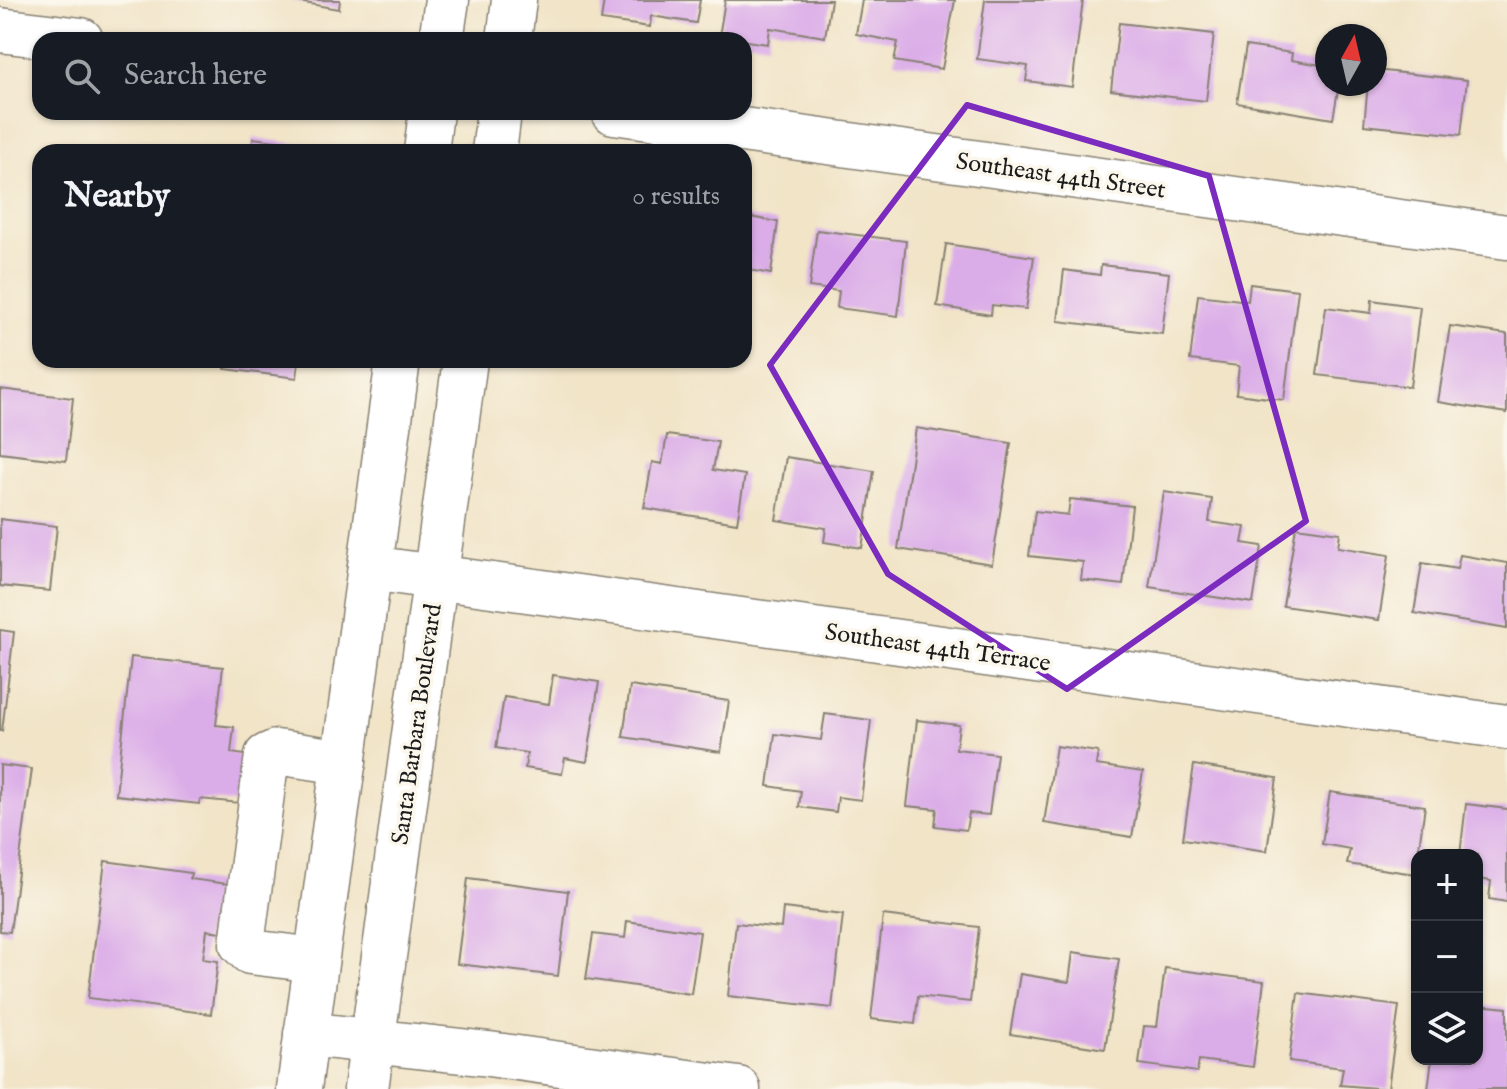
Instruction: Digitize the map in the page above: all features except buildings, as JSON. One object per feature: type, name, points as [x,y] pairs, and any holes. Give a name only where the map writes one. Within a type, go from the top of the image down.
[{"type":"street","points":[[442,32],[447,0]]},
{"type":"street","points":[[510,32],[514,0]]},
{"type":"street","points":[[0,30],[32,34]]},
{"type":"street","points":[[427,144],[430,120]]},
{"type":"street","points":[[495,144],[498,120]]},
{"type":"street","name":"Southeast 44th Street","points":[[671,120],[1507,237]]},
{"type":"street","points":[[299,1089],[397,368]]},
{"type":"street","name":"Santa Barbara Boulevard","points":[[366,1089],[464,368]]},
{"type":"street","name":"Southeast 44th Terrace","points":[[370,568],[1507,727]]},
{"type":"street","points":[[316,960],[250,952],[242,944],[267,756],[276,752],[344,762]]},
{"type":"street","points":[[306,1034],[489,1054],[738,1089]]},
{"type":"highlighted area","points":[[967,105],[1209,176],[1306,521],[1067,689],[888,574],[770,365]]}]
